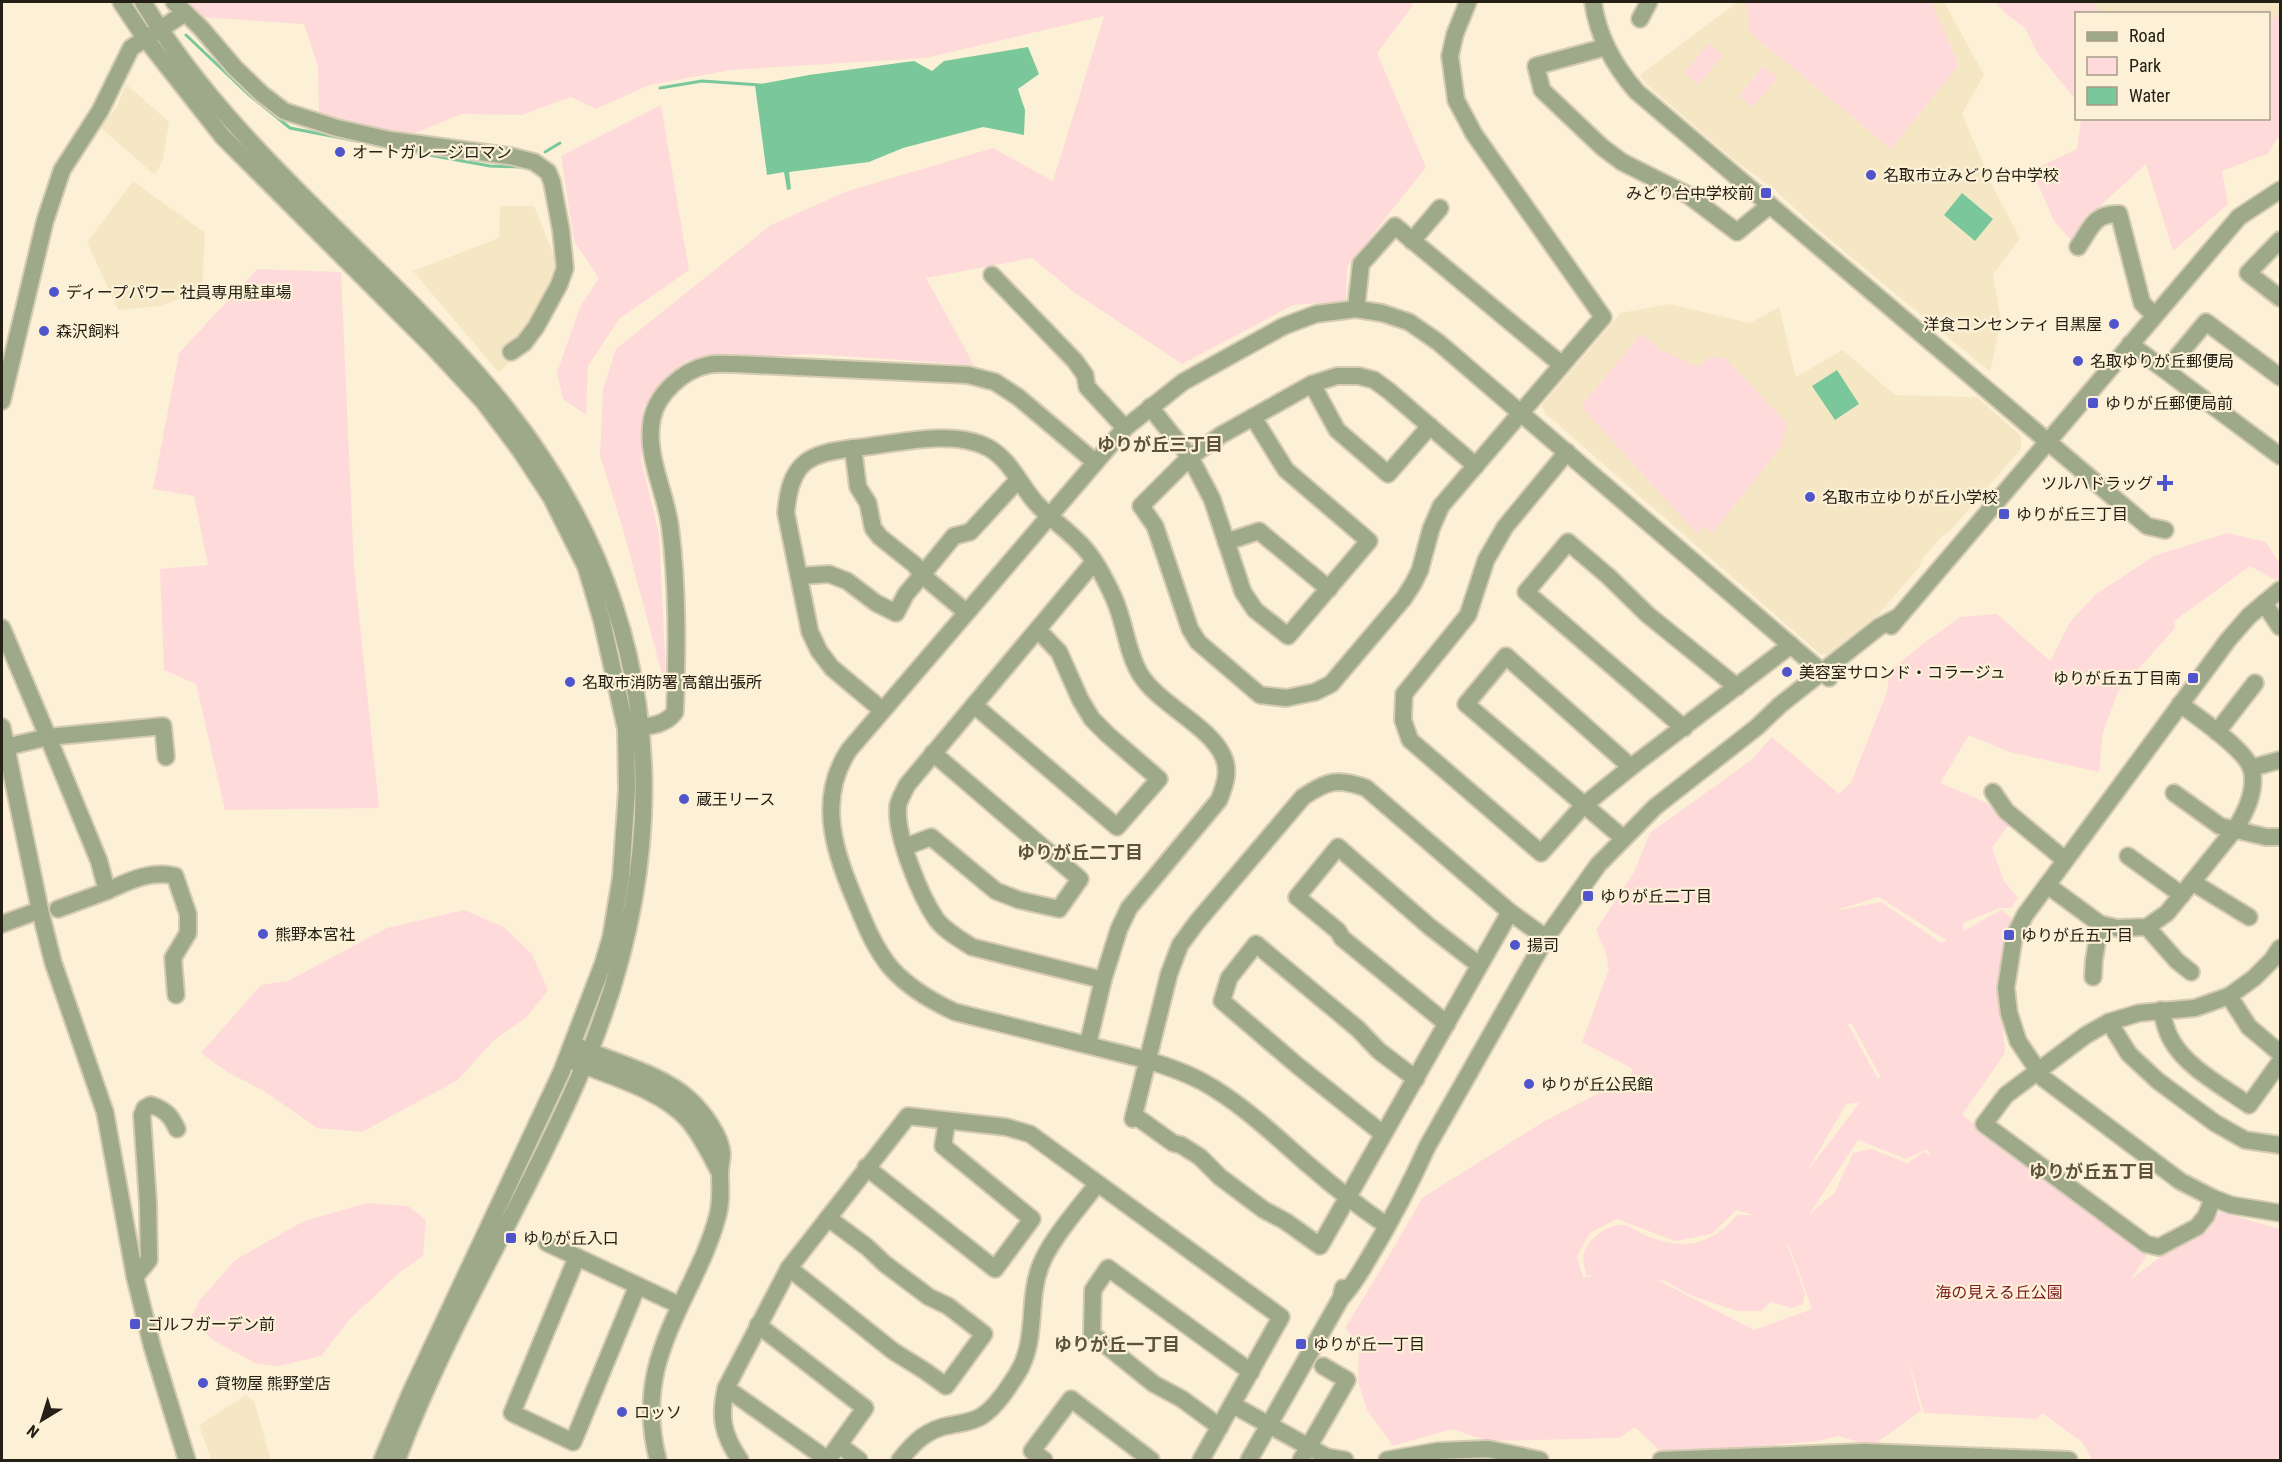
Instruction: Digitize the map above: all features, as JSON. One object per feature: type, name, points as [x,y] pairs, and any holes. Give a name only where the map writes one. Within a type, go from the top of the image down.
[{"type":"street","points":[[121,2],[145,38],[223,137],[433,347],[483,401],[520,450],[551,497],[586,567],[634,728],[621,877],[608,946],[594,991],[570,1052],[410,1394],[382,1461]]},
{"type":"street","points":[[143,2],[159,29],[213,100],[483,379],[532,442],[584,529],[606,582],[624,637],[643,832],[636,889],[624,948],[586,1059],[545,1149],[429,1384],[397,1461]]},
{"type":"street","points":[[1468,2],[1455,34],[1450,56],[1456,100],[1474,134],[1603,317],[1476,466],[1441,506],[1431,529],[1420,570],[1404,598],[1331,684],[1315,692],[1286,698],[1260,695],[1198,642],[1190,629],[1155,526],[1141,506],[1190,457],[1221,435],[1312,384],[1337,375],[1359,376],[1374,380],[1476,466]]},
{"type":"street","points":[[1593,2],[1595,16],[1606,47],[1623,76],[1637,92],[2146,526],[2164,530]]},
{"type":"street","points":[[1640,18],[1649,2]]},
{"type":"street","points":[[2,401],[40,242],[62,170],[100,111],[131,48],[159,29],[179,7],[201,28],[235,68],[284,111],[337,128],[390,140],[510,156],[534,162],[548,172],[561,230],[565,268],[559,285],[536,327],[524,343],[511,352]]},
{"type":"street","points":[[1606,47],[1536,66],[1542,90],[1602,147],[1622,162],[1688,195],[1737,232],[1770,205]]},
{"type":"street","points":[[1249,1461],[1336,1306],[1344,1284],[1383,1223],[1406,1175],[1427,1148],[1546,938],[1598,865],[1655,807],[1756,728],[1781,713],[1879,627],[1896,618],[2049,442],[2239,217],[2280,190]]},
{"type":"street","points":[[1412,241],[1440,208]]},
{"type":"street","points":[[2078,247],[2096,220],[2105,213],[2119,213],[2142,303],[2154,315]]},
{"type":"street","points":[[1356,309],[1361,264],[1395,226],[1562,365]]},
{"type":"street","points":[[2280,240],[2248,273],[2280,298]]},
{"type":"street","points":[[992,275],[1076,361],[1085,375],[1087,387],[1125,428]]},
{"type":"street","points":[[1383,1223],[1348,1197],[1230,1099],[1185,1073],[1088,1044],[955,1012],[917,991],[902,979],[881,955],[869,932],[842,868],[831,826],[831,805],[836,776],[845,757],[882,710],[1125,428],[1183,382],[1284,326],[1316,314],[1356,309],[1382,313],[1409,322],[1438,342],[1826,675]]},
{"type":"street","points":[[2166,370],[2206,322],[2280,377]]},
{"type":"street","points":[[2130,344],[2280,456]]},
{"type":"street","points":[[634,728],[661,723],[670,719],[675,712],[675,594],[670,524],[650,445],[652,417],[664,393],[686,373],[708,365],[735,364],[968,375],[995,382],[1018,398],[1095,462]]},
{"type":"street","points":[[1312,384],[1337,430],[1388,474],[1430,426]]},
{"type":"street","points":[[1150,407],[1190,457],[1212,499],[1243,592],[1255,610],[1288,636],[1369,542],[1286,470],[1253,417]]},
{"type":"street","points":[[882,710],[832,668],[819,651],[810,632],[786,513],[787,493],[795,473],[809,459],[832,450],[942,438],[965,440],[988,448],[1002,457],[1037,504],[1085,549],[1094,561],[1114,598],[1140,674],[1162,698],[1216,743],[1224,757],[1227,769],[1226,784],[1219,800],[1129,908],[1119,929],[1103,980],[1088,1044]]},
{"type":"street","points":[[853,448],[858,487],[868,503],[873,528],[880,537],[915,565],[922,575],[966,612]]},
{"type":"street","points":[[1567,452],[1505,527],[1486,561],[1468,615],[1404,694],[1403,720],[1410,740],[1541,854],[1583,806],[1791,645]]},
{"type":"street","points":[[800,576],[829,574],[848,581],[876,603],[896,613],[906,594],[954,536],[970,532],[1018,480]]},
{"type":"street","points":[[1226,542],[1259,531],[1329,589]]},
{"type":"street","points":[[1683,728],[1526,592],[1568,542],[1608,576],[1648,615],[1737,687]]},
{"type":"street","points":[[1094,561],[907,785],[898,805],[899,831],[922,893],[937,920],[953,935],[972,947],[1103,980]]},
{"type":"street","points":[[2280,590],[2249,616],[2228,640],[2025,915],[2014,937],[2006,988],[2009,1013],[2018,1041],[2043,1078],[2180,1180],[2231,1205],[2280,1213]]},
{"type":"street","points":[[2264,603],[2280,627]]},
{"type":"street","points":[[2,628],[99,861],[107,891]]},
{"type":"street","points":[[974,705],[1117,827],[1159,779],[1092,719],[1080,699],[1059,652],[1038,630]]},
{"type":"street","points":[[1623,838],[1466,704],[1506,656],[1631,767]]},
{"type":"street","points":[[2217,732],[2255,682]]},
{"type":"street","points":[[2047,885],[2100,924],[2117,928],[2147,927],[2168,913],[2235,829],[2244,815],[2251,796],[2251,768],[2238,748],[2181,704]]},
{"type":"street","points":[[6,747],[48,737],[163,726],[166,757]]},
{"type":"street","points":[[2,727],[53,962],[105,1112],[135,1276],[152,1346],[187,1461]]},
{"type":"street","points":[[905,847],[931,837],[996,891],[1019,900],[1059,909],[1080,879],[933,753]]},
{"type":"street","points":[[2251,768],[2280,760]]},
{"type":"street","points":[[1510,912],[1320,1246],[1264,1210],[1220,1177],[1200,1157],[1181,1145],[1173,1143],[1133,1117],[1169,974],[1180,945],[1303,797],[1323,783],[1348,782],[1366,788],[1510,912],[1546,938]]},
{"type":"street","points":[[1994,792],[2006,811],[2065,860]]},
{"type":"street","points":[[2174,793],[2220,826],[2266,837],[2280,837]]},
{"type":"street","points":[[1447,1024],[1342,938],[1338,931],[1297,897],[1338,847],[1430,927],[1479,965]]},
{"type":"street","points":[[2128,856],[2187,889],[2250,917]]},
{"type":"street","points":[[58,909],[140,876],[165,874],[175,876],[188,914],[188,933],[173,958],[176,995]]},
{"type":"street","points":[[2,924],[40,910]]},
{"type":"street","points":[[2093,977],[2100,924]]},
{"type":"street","points":[[2147,927],[2177,961],[2191,972]]},
{"type":"street","points":[[1383,1134],[1222,1001],[1229,978],[1256,944],[1358,1029],[1378,1051],[1416,1079]]},
{"type":"street","points":[[2213,1198],[2206,1216],[2197,1227],[2159,1246],[2146,1244],[1984,1124],[2006,1095],[2086,1035],[2109,1022],[2139,1012],[2195,1008],[2229,996],[2278,959]]},
{"type":"street","points":[[2229,996],[2249,1027],[2280,1053]]},
{"type":"street","points":[[2161,1010],[2176,1049],[2187,1060],[2249,1105],[2280,1062]]},
{"type":"street","points":[[2109,1022],[2129,1054],[2158,1081],[2215,1123],[2245,1140],[2280,1145]]},
{"type":"street","points":[[570,1052],[665,1083],[690,1099],[715,1133],[722,1153],[720,1173],[722,1192],[718,1216],[709,1242],[679,1305],[656,1369],[650,1411],[651,1429],[658,1461]]},
{"type":"street","points":[[135,1276],[149,1260],[142,1115],[151,1105],[160,1108],[172,1117],[177,1129]]},
{"type":"street","points":[[740,1461],[729,1445],[722,1424],[722,1405],[726,1388],[789,1268],[908,1116],[1006,1127],[1030,1134],[1281,1317],[1201,1461]]},
{"type":"street","points":[[866,1167],[995,1269],[1032,1219],[943,1146],[947,1121]]},
{"type":"street","points":[[900,1461],[912,1445],[926,1433],[940,1427],[982,1417],[1017,1374],[1028,1354],[1036,1282],[1040,1267],[1047,1253],[1097,1184]]},
{"type":"street","points":[[789,1268],[893,1351],[946,1386],[984,1334],[948,1306],[928,1297],[828,1218]]},
{"type":"street","points":[[547,1243],[679,1305]]},
{"type":"street","points":[[577,1257],[512,1413],[573,1442],[637,1287]]},
{"type":"street","points":[[1220,1427],[1182,1400],[1154,1384],[1092,1334],[1093,1290],[1108,1268],[1251,1372]]},
{"type":"street","points":[[726,1388],[828,1460],[865,1408],[758,1325]]},
{"type":"street","points":[[1305,1454],[1347,1380],[1323,1366]]},
{"type":"street","points":[[1044,1461],[1032,1451],[1071,1399],[1151,1461]]},
{"type":"street","points":[[1233,1405],[1268,1425],[1305,1454],[1345,1461]]},
{"type":"street","points":[[838,1445],[859,1461]]},
{"type":"street","points":[[1386,1461],[1415,1458],[1438,1451],[1488,1449],[1540,1461]]},
{"type":"street","points":[[1661,1461],[1864,1456],[2069,1461]]},
{"type":"shaded area","name":"名取市立みどり台中学校","points":[[1738,2],[1944,2],[1984,75],[1962,114],[1995,191],[2020,238],[1993,275],[2001,320],[1990,372],[1646,84],[1640,75]]},
{"type":"shaded area","points":[[2072,2],[2280,2],[2280,40],[2270,53],[2270,12],[2081,12]]},
{"type":"shaded area","points":[[126,84],[169,122],[163,160],[155,175],[101,128],[117,106]]},
{"type":"shaded area","points":[[133,181],[205,233],[202,291],[159,306],[118,310],[87,242]]},
{"type":"shaded area","points":[[500,206],[534,206],[559,268],[535,334],[499,373],[413,271],[499,238]]},
{"type":"shaded area","name":"名取市立ゆりが丘小学校","points":[[1669,304],[1750,323],[1779,307],[1796,377],[1843,350],[1895,395],[1977,397],[2021,436],[2021,449],[1950,531],[1942,536],[1923,558],[1920,566],[1879,614],[1828,654],[1820,654],[1545,413],[1542,405],[1621,313]]},
{"type":"shaded area","points":[[246,1395],[254,1401],[271,1460],[211,1460],[199,1425]]},
{"type":"green space","points":[[184,2],[1412,2],[1413,5],[1377,53],[1426,167],[1347,267],[1346,301],[1293,305],[1182,364],[1075,293],[1032,258],[926,278],[974,365],[810,354],[686,361],[644,406],[641,459],[659,534],[667,693],[623,529],[600,456],[603,389],[616,349],[771,225],[848,191],[993,148],[1053,181],[1104,16],[926,58],[731,70],[649,85],[596,109],[571,97],[522,115],[462,114],[410,135],[340,125],[319,112],[318,67],[304,24],[200,17]]},
{"type":"green space","points":[[1746,2],[1931,2],[1959,65],[1891,149],[1750,33]]},
{"type":"green space","points":[[1995,2],[2093,2],[2100,12],[2075,12],[2075,99],[2038,54],[2025,28]]},
{"type":"green space","points":[[2280,12],[2280,135],[2267,154],[2222,171],[2228,204],[2173,251],[2146,164],[2099,207],[2075,245],[2054,221],[2032,170],[2077,149],[2081,120],[2270,120],[2270,21]]},
{"type":"green space","points":[[1709,43],[1723,55],[1698,85],[1684,73]]},
{"type":"green space","points":[[1763,66],[1778,78],[1753,107],[1739,96]]},
{"type":"green space","points":[[661,105],[689,270],[619,319],[588,366],[586,415],[563,399],[557,373],[580,307],[599,278],[574,241],[561,156]]},
{"type":"green space","points":[[257,269],[341,272],[354,567],[379,808],[225,810],[196,684],[164,670],[160,569],[208,565],[194,496],[153,489],[179,353]]},
{"type":"green space","points":[[1642,333],[1660,350],[1699,367],[1709,357],[1725,358],[1787,423],[1782,446],[1712,534],[1704,526],[1697,534],[1584,410],[1584,402]]},
{"type":"green space","name":"海の見える丘公園","points":[[2227,533],[2266,542],[2280,564],[2280,578],[2276,580],[2250,566],[2174,621],[2175,628],[2118,692],[2103,732],[2099,772],[2009,752],[1969,735],[1940,783],[1985,802],[2009,824],[1992,848],[2004,881],[2018,898],[2011,908],[1999,908],[1963,923],[1963,931],[2001,910],[2016,921],[2000,991],[2005,1053],[1962,1115],[2148,1253],[2131,1279],[2221,1212],[2280,1229],[2280,1460],[2092,1460],[2082,1442],[2042,1413],[2038,1419],[1924,1413],[1907,1355],[1921,1411],[1872,1446],[1839,1436],[1817,1441],[1704,1451],[1661,1452],[1635,1427],[1619,1438],[1488,1441],[1452,1429],[1393,1446],[1367,1410],[1358,1381],[1359,1345],[1345,1328],[1422,1198],[1543,1122],[1630,1077],[1633,1069],[1582,1042],[1609,969],[1605,951],[1596,930],[1634,872],[1650,833],[1751,760],[1772,737],[1839,794],[1851,783],[1887,692],[1890,671],[1925,642],[1961,617],[1997,614],[2050,661],[2070,622],[2096,594],[2154,556]],"holes":[[[1879,897],[1946,941],[1941,943],[1881,902],[1834,911]],[[1848,1024],[1852,1024],[1880,1076],[1878,1079]],[[1860,1102],[1806,1173],[1846,1104]],[[1858,1140],[1906,1159],[1927,1149],[1932,1156],[1923,1152],[1907,1163],[1872,1149],[1853,1153],[1835,1192],[1809,1215]],[[1736,1210],[1754,1215],[1737,1215],[1718,1233],[1687,1244],[1663,1241],[1624,1225],[1606,1229],[1594,1237],[1584,1253],[1586,1276],[1596,1275],[1583,1278],[1577,1256],[1590,1233],[1617,1219],[1675,1241],[1712,1234]],[[1789,1245],[1812,1309],[1754,1330],[1656,1279],[1665,1281],[1692,1296],[1737,1311],[1762,1311],[1770,1302],[1792,1308],[1803,1304],[1805,1294]]]},
{"type":"green space","points":[[464,910],[504,927],[532,954],[548,990],[527,1017],[494,1040],[458,1080],[362,1132],[317,1128],[264,1091],[229,1073],[201,1053],[261,985],[288,981],[387,928]]},
{"type":"green space","points":[[367,1203],[408,1206],[426,1220],[423,1256],[400,1272],[349,1320],[321,1356],[279,1366],[257,1364],[216,1342],[189,1320],[200,1300],[235,1260],[304,1221]]},
{"type":"water","points":[[1028,47],[1039,74],[1018,89],[1025,110],[1024,135],[983,127],[903,148],[869,162],[789,172],[791,189],[787,190],[784,172],[767,175],[755,85],[809,75],[914,61],[932,71],[944,61]]},
{"type":"water","points":[[1962,193],[1993,219],[1975,241],[1944,215]]},
{"type":"water","points":[[1837,370],[1859,404],[1835,420],[1812,386]]},
{"type":"waterway","points":[[186,35],[248,94],[290,128],[372,144]]},
{"type":"waterway","points":[[660,88],[702,81],[760,85]]},
{"type":"waterway","points":[[545,152],[560,143]]},
{"type":"waterway","points":[[390,148],[490,166],[520,167]]},
{"type":"place","name":"オートガレージロマン","points":[[340,152]]},
{"type":"place","name":"名取市立みどり台中学校","points":[[1871,175]]},
{"type":"place","name":"みどり台中学校前","points":[[1766,193]]},
{"type":"place","name":"ディープパワー 社員専用駐車場","points":[[54,292]]},
{"type":"place","name":"洋食コンセンティ 目黒屋","points":[[2114,324]]},
{"type":"place","name":"森沢飼料","points":[[44,331]]},
{"type":"place","name":"名取ゆりが丘郵便局","points":[[2078,361]]},
{"type":"place","name":"ゆりが丘郵便局前","points":[[2093,403]]},
{"type":"place","name":"ツルハドラッグ","points":[[2165,483]]},
{"type":"place","name":"名取市立ゆりが丘小学校","points":[[1810,497]]},
{"type":"place","name":"ゆりが丘三丁目","points":[[2004,514]]},
{"type":"place","name":"美容室サロンド・コラージュ","points":[[1787,672]]},
{"type":"place","name":"ゆりが丘五丁目南","points":[[2193,678]]},
{"type":"place","name":"名取市消防署 高舘出張所","points":[[570,682]]},
{"type":"place","name":"蔵王リース","points":[[684,799]]},
{"type":"place","name":"ゆりが丘二丁目","points":[[1588,896]]},
{"type":"place","name":"熊野本宮社","points":[[263,934]]},
{"type":"place","name":"ゆりが丘五丁目","points":[[2009,935]]},
{"type":"place","name":"揚司","points":[[1515,945]]},
{"type":"place","name":"ゆりが丘公民館","points":[[1529,1084]]},
{"type":"place","name":"ゆりが丘入口","points":[[511,1238]]},
{"type":"place","name":"ゴルフガーデン前","points":[[135,1324]]},
{"type":"place","name":"ゆりが丘一丁目","points":[[1301,1344]]},
{"type":"place","name":"貸物屋 熊野堂店","points":[[203,1383]]},
{"type":"place","name":"ロッソ","points":[[622,1412]]},
{"type":"district","name":"ゆりが丘三丁目","points":[[1160,444]]},
{"type":"district","name":"ゆりが丘二丁目","points":[[1080,852]]},
{"type":"district","name":"ゆりが丘五丁目","points":[[2092,1171]]},
{"type":"district","name":"ゆりが丘一丁目","points":[[1117,1344]]}]
